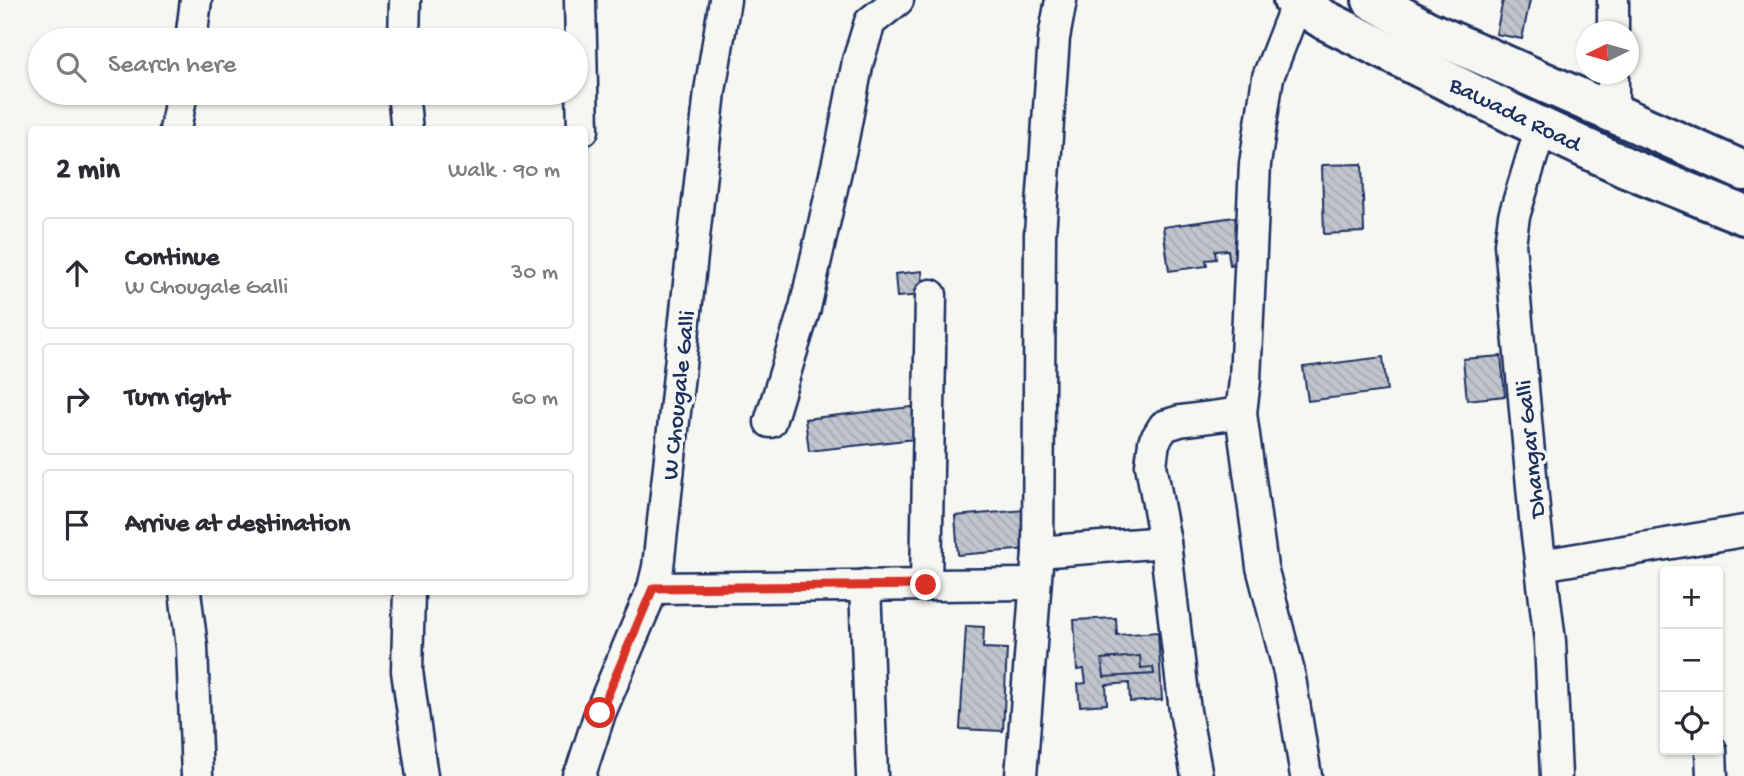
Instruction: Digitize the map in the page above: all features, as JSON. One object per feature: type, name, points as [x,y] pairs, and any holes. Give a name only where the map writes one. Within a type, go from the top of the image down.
[{"type":"main road","name":"Bawada Road","points":[[1372,0],[1426,30],[1744,171]]},
{"type":"main road","name":"Bawada Road","points":[[1296,1],[1323,19],[1541,127],[1628,168],[1744,215]]},
{"type":"street","points":[[192,28],[195,0]]},
{"type":"street","points":[[404,28],[405,0]]},
{"type":"street","points":[[580,0],[581,28]]},
{"type":"street","name":"W Chougale Galli","points":[[578,776],[600,713],[653,588],[658,567],[710,92],[725,0]]},
{"type":"street","points":[[771,422],[805,308],[858,61],[870,22],[898,0]]},
{"type":"street","points":[[1021,776],[1038,552],[1040,234],[1054,38],[1061,0]]},
{"type":"street","points":[[1613,0],[1613,21]]},
{"type":"street","points":[[1296,1],[1268,77],[1255,164],[1245,380],[1241,413],[1262,567],[1289,672],[1306,776]]},
{"type":"street","points":[[1613,84],[1613,112]]},
{"type":"street","points":[[175,126],[179,105]]},
{"type":"street","points":[[404,105],[407,126]]},
{"type":"street","points":[[582,105],[583,126]]},
{"type":"street","name":"Dhangar Galli","points":[[1541,127],[1514,216],[1510,244],[1550,641],[1556,776]]},
{"type":"street","points":[[926,585],[931,295]]},
{"type":"street","points":[[1197,776],[1185,710],[1165,542],[1151,465],[1154,442],[1164,426],[1180,421],[1241,413]]},
{"type":"street","points":[[1541,565],[1744,531]]},
{"type":"street","points":[[1038,552],[1165,542]]},
{"type":"street","points":[[653,588],[1035,584]]},
{"type":"street","points":[[865,585],[872,776]]},
{"type":"street","points":[[185,595],[192,647],[197,776]]},
{"type":"street","points":[[409,595],[407,671],[422,776]]},
{"type":"street","points":[[1711,755],[1712,776]]},
{"type":"building","points":[[1503,0],[1530,0],[1522,39],[1496,34]]},
{"type":"building","points":[[1362,164],[1364,232],[1324,234],[1322,165]]},
{"type":"building","points":[[1235,217],[1241,264],[1230,265],[1228,250],[1215,251],[1216,259],[1206,260],[1207,266],[1169,271],[1163,227]]},
{"type":"building","points":[[922,271],[924,295],[897,297],[895,274]]},
{"type":"building","points":[[1501,356],[1505,396],[1467,400],[1463,359]]},
{"type":"building","points":[[1383,357],[1387,391],[1308,401],[1303,367]]},
{"type":"building","points":[[920,406],[923,438],[809,451],[805,419]]},
{"type":"building","points":[[1025,510],[1029,549],[958,555],[955,516]]},
{"type":"building","points":[[1116,618],[1117,635],[1158,632],[1162,700],[1130,702],[1129,683],[1106,685],[1107,704],[1080,706],[1078,684],[1086,683],[1084,669],[1077,670],[1074,620]]},
{"type":"building","points":[[966,626],[984,627],[983,648],[1007,649],[1003,731],[960,729]]},
{"type":"building","points":[[1140,656],[1141,668],[1153,667],[1154,674],[1104,677],[1102,659]]},
{"type":"route","points":[[600,713],[653,588],[926,585]]}]
